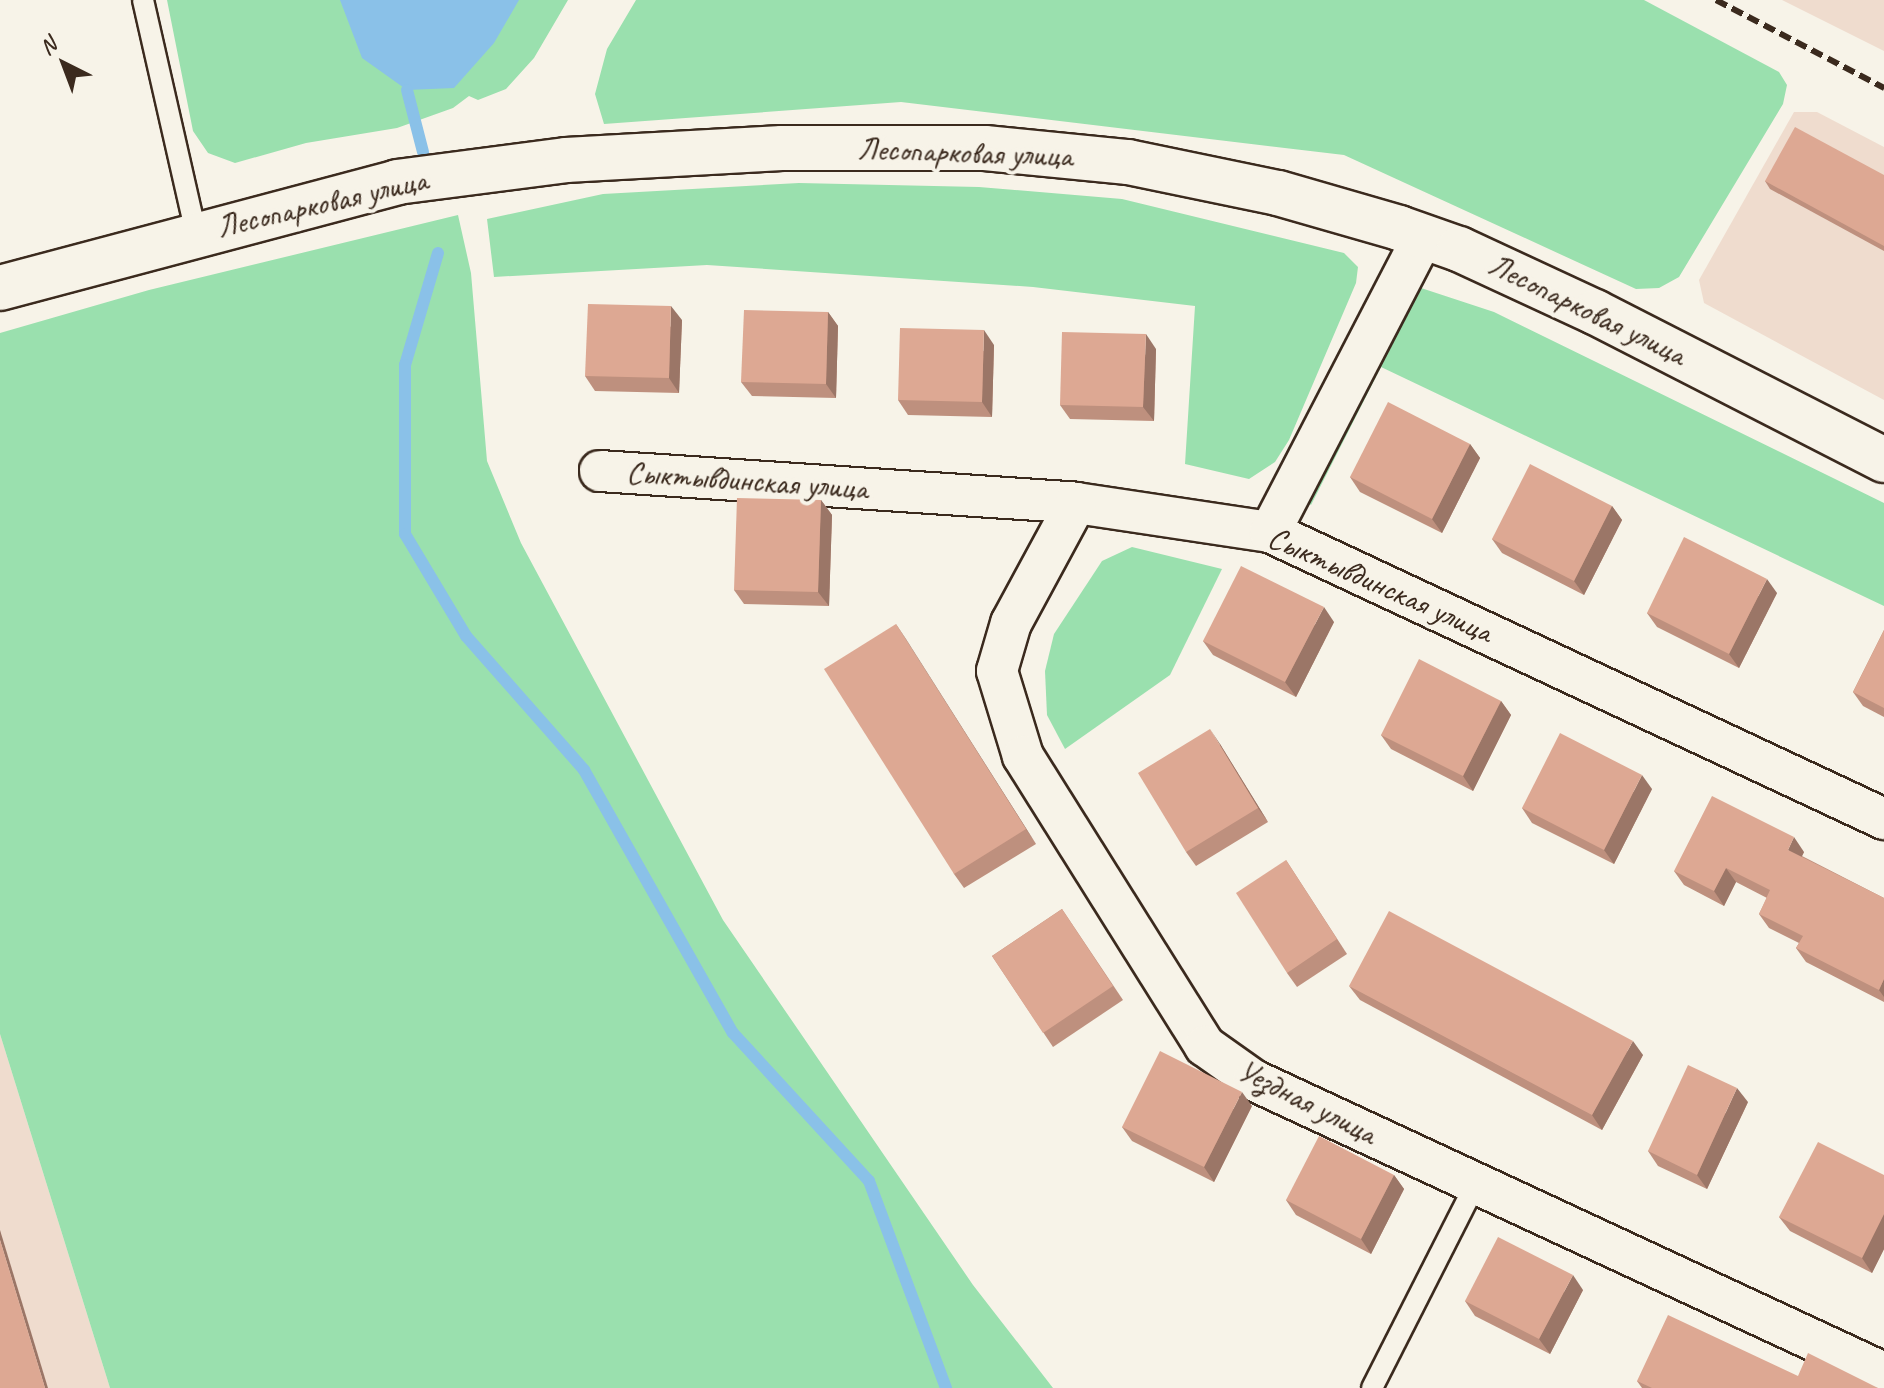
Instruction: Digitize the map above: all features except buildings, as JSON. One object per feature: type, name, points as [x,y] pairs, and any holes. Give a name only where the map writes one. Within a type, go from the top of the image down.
[{"type":"street","name":"Лесопарковая улица","points":[[0,288],[196,233],[397,182],[566,160],[875,148],[985,148],[1128,162],[1278,193],[1423,237],[1595,312],[1884,460]]},
{"type":"street","points":[[1270,532],[1423,237]]},
{"type":"street","name":"Сыктывдинская улица","points":[[600,471],[1076,503],[1270,532],[1884,819]]},
{"type":"street","name":"Уездная улица","points":[[1076,503],[1011,623],[997,671],[1023,756],[1205,1046],[1253,1080],[1884,1373]]},
{"type":"lane","points":[[143,0],[196,233]]},
{"type":"lane","points":[[1372,1388],[1476,1183]]},
{"type":"shaded area","points":[[1782,0],[1884,0],[1884,51]]},
{"type":"shaded area","points":[[1794,112],[1817,112],[1884,147],[1884,400],[1704,303],[1699,280]]},
{"type":"shaded area","points":[[0,1034],[110,1388],[0,1388]]},
{"type":"green space","points":[[167,0],[568,0],[534,58],[506,89],[478,100],[469,96],[453,108],[397,128],[306,143],[235,163],[208,153],[193,131]]},
{"type":"green space","points":[[636,0],[1644,0],[1779,72],[1787,85],[1783,104],[1679,277],[1659,288],[1636,289],[1344,155],[901,102],[604,124],[595,94],[607,49]]},
{"type":"green space","points":[[799,183],[979,187],[1122,199],[1344,253],[1358,267],[1356,283],[1289,440],[1275,462],[1249,479],[1185,464],[1195,306],[1033,287],[707,265],[494,277],[487,219],[603,194]]},
{"type":"green space","points":[[458,215],[471,273],[487,461],[521,543],[723,920],[973,1285],[1053,1388],[110,1388],[0,1034],[0,333],[149,290]]},
{"type":"green space","points":[[1418,287],[1494,312],[1884,503],[1884,606],[1381,367],[1311,505],[1308,503]]},
{"type":"green space","points":[[1132,547],[1222,569],[1170,675],[1065,749],[1047,715],[1045,671],[1054,634],[1102,561]]},
{"type":"water","points":[[340,0],[519,0],[494,43],[454,88],[407,90],[362,58]]},
{"type":"waterway","points":[[407,90],[423,152]]},
{"type":"waterway","points":[[438,253],[405,365],[405,534],[466,636],[584,770],[733,1033],[869,1181],[946,1388]]},
{"type":"railway","points":[[1716,0],[1884,88]]}]
